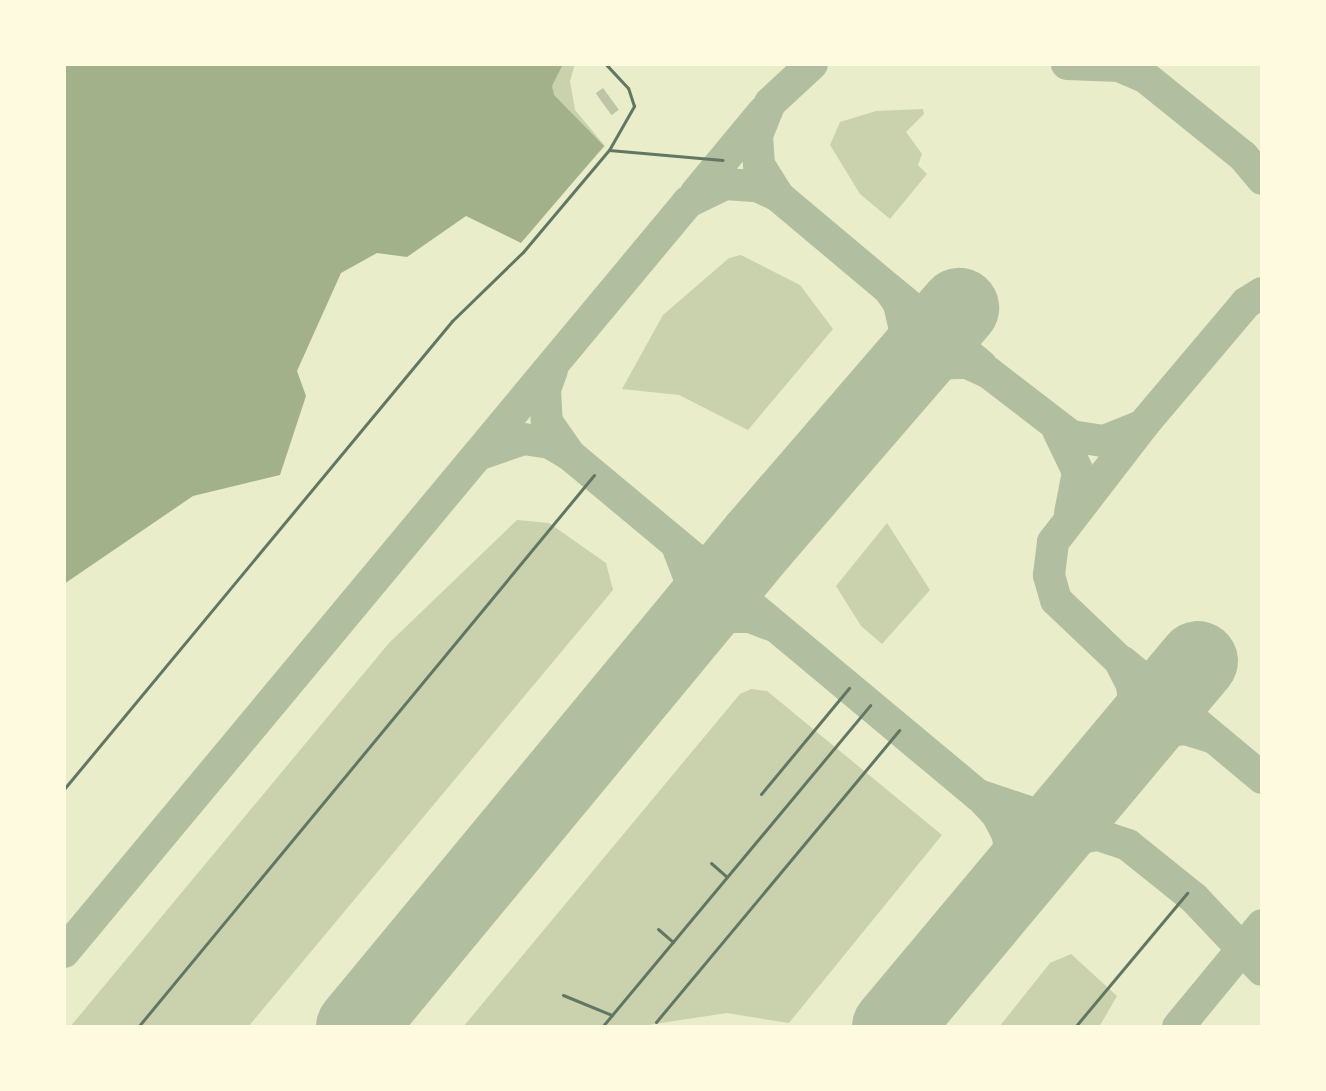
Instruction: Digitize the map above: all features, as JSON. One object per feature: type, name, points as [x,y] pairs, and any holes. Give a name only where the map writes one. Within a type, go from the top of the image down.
[{"type":"lane","points":[[64,789],[452,321],[523,252],[609,150],[634,106],[628,88],[606,64]]},
{"type":"lane","points":[[609,150],[723,160]]},
{"type":"lane","points":[[138,1027],[594,475]]},
{"type":"lane","points":[[761,794],[849,688]]},
{"type":"lane","points":[[602,1027],[870,705]]},
{"type":"lane","points":[[656,1022],[899,730]]},
{"type":"lane","points":[[711,863],[727,877]]},
{"type":"lane","points":[[1075,1027],[1187,893]]},
{"type":"lane","points":[[658,929],[673,942]]},
{"type":"lane","points":[[563,995],[612,1015]]},
{"type":"shaded area","points":[[64,64],[563,64],[552,86],[554,95],[604,146],[521,243],[466,216],[407,257],[377,253],[341,273],[297,371],[306,396],[280,475],[193,496],[64,584]]},
{"type":"shaded area","points":[[556,64],[575,64],[570,81],[575,110],[605,146],[578,176],[547,75]]},
{"type":"shaded area","points":[[923,109],[924,114],[906,132],[922,154],[918,165],[927,174],[890,219],[860,194],[830,145],[840,122],[876,111]]},
{"type":"shaded area","points":[[741,255],[800,285],[833,329],[748,430],[679,395],[622,389],[663,315],[729,258]]},
{"type":"shaded area","points":[[517,520],[549,523],[606,563],[613,590],[248,1027],[70,1027],[389,643]]},
{"type":"shaded area","points":[[887,523],[930,590],[882,644],[861,626],[836,586]]},
{"type":"shaded area","points":[[751,689],[767,691],[942,835],[789,1023],[727,1013],[635,1027],[463,1027],[740,694]]},
{"type":"shaded area","points":[[1071,954],[1117,996],[1099,1027],[999,1027],[1050,963]]},
{"type":"building","points":[[603,88],[619,110],[612,115],[596,93]]},
{"type":"taxiway","points":[[812,64],[770,103],[757,136],[759,165],[778,196],[889,289],[899,304],[907,339],[897,381]]},
{"type":"taxiway","points":[[1067,64],[1119,66],[1145,77],[1243,156],[1262,179]]},
{"type":"taxiway","points":[[696,193],[763,112]]},
{"type":"taxiway","points":[[64,952],[688,202],[725,184],[757,186],[778,196]]},
{"type":"taxiway","points":[[894,293],[982,366]]},
{"type":"taxiway","points":[[1118,755],[1135,713],[1132,685],[1120,661],[1056,600],[1049,575],[1053,542],[1143,425],[1246,303],[1262,293]]},
{"type":"taxiway","points":[[897,381],[931,364],[967,363],[989,373],[1071,436],[1104,441],[1141,426]]},
{"type":"taxiway","points":[[552,370],[545,389],[547,422],[570,455],[978,795],[1128,845],[1194,898],[1262,970]]},
{"type":"taxiway","points":[[1058,430],[1078,472],[1070,513]]},
{"type":"taxiway","points":[[480,454],[524,439],[550,443],[570,455]]},
{"type":"taxiway","points":[[678,548],[694,590],[681,639]]},
{"type":"taxiway","points":[[681,639],[725,617],[750,617],[771,625]]},
{"type":"taxiway","points":[[1123,662],[1262,778]]},
{"type":"taxiway","points":[[1118,755],[1158,732],[1185,729],[1211,737]]},
{"type":"taxiway","points":[[980,796],[997,814],[1008,836],[1011,861],[999,893]]},
{"type":"taxiway","points":[[995,904],[1055,843],[1096,835]]},
{"type":"taxiway","points":[[1178,1027],[1262,925]]},
{"type":"runway","points":[[356,1027],[758,541],[959,308]]},
{"type":"runway","points":[[892,1027],[1198,661]]}]
